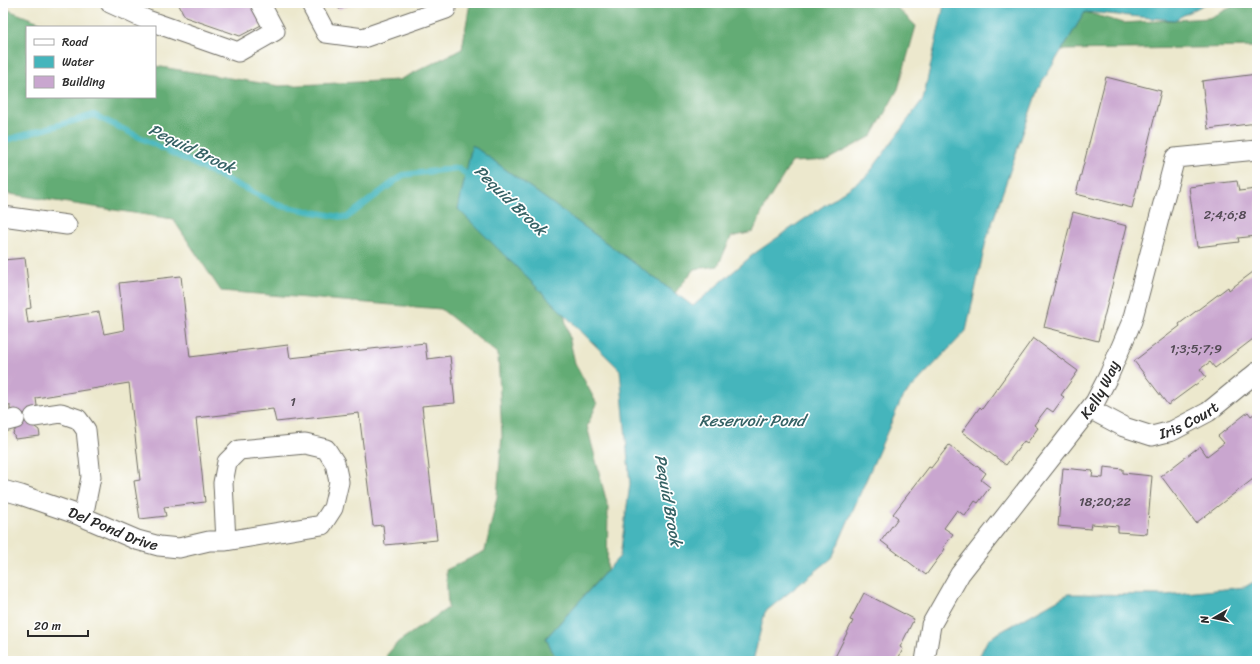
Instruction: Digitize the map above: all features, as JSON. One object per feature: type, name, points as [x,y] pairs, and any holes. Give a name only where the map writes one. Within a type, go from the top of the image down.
[{"type":"street","points":[[110,3],[147,20],[238,52],[275,31],[260,3]]},
{"type":"street","points":[[310,3],[326,33],[363,38],[446,9],[446,3]]},
{"type":"street","name":"Kelly Way","points":[[925,661],[931,625],[960,574],[1090,409],[1109,375],[1132,321],[1175,158],[1257,150]]},
{"type":"street","points":[[3,216],[67,225]]},
{"type":"street","name":"Iris Court","points":[[1090,409],[1124,427],[1152,436],[1172,431],[1208,412],[1257,372]]},
{"type":"street","points":[[34,417],[61,413],[78,420],[86,430],[90,477],[83,517]]},
{"type":"street","name":"Del Pond Drive","points":[[3,490],[22,495],[83,517],[138,540],[159,546],[179,548],[209,541],[226,540],[322,525],[332,508],[338,482],[335,463],[326,449],[305,444],[238,450],[227,462],[223,483],[226,540]]},
{"type":"green space","points":[[470,3],[716,3],[720,7],[730,3],[892,3],[916,26],[898,89],[872,136],[827,160],[792,162],[766,204],[753,232],[731,237],[718,266],[694,269],[675,293],[472,145],[458,209],[564,314],[575,363],[597,404],[587,426],[608,507],[607,570],[546,638],[554,654],[542,661],[391,661],[386,656],[398,642],[448,608],[446,570],[485,551],[497,497],[502,436],[498,354],[441,309],[221,291],[173,219],[3,193],[3,8],[49,26],[26,26],[26,98],[156,98],[156,66],[279,86],[399,80],[462,49]]},
{"type":"green space","points":[[1240,3],[1257,3],[1257,47],[1062,50],[1085,12],[1123,23],[1209,18]]},
{"type":"water","name":"Reservoir Pond","points":[[940,3],[1207,3],[1174,20],[1085,12],[1038,89],[986,241],[966,331],[902,398],[832,558],[765,612],[753,661],[557,661],[546,638],[620,556],[630,484],[620,370],[458,209],[472,145],[693,306],[755,253],[867,176],[923,99],[944,5]]},
{"type":"water","points":[[1257,580],[1257,661],[977,661],[988,639],[1068,594],[1165,595],[1245,587]]},
{"type":"building","points":[[178,3],[256,3],[267,22],[240,36],[185,17]]},
{"type":"building","points":[[335,3],[356,3],[339,9]]},
{"type":"building","points":[[1257,74],[1257,123],[1208,129],[1202,81]]},
{"type":"building","points":[[1106,77],[1161,91],[1132,208],[1076,194]]},
{"type":"building","points":[[1237,181],[1239,191],[1257,189],[1257,236],[1238,238],[1239,242],[1197,247],[1189,187]]},
{"type":"building","points":[[1073,212],[1127,226],[1098,341],[1044,327]]},
{"type":"building","points":[[25,258],[31,308],[26,309],[28,323],[99,312],[104,334],[124,330],[119,283],[181,276],[190,357],[288,345],[290,358],[425,343],[427,359],[450,356],[455,403],[422,406],[437,540],[385,545],[383,525],[373,526],[359,413],[276,422],[273,409],[196,418],[205,502],[164,507],[166,516],[140,519],[134,481],[140,480],[129,383],[36,398],[37,406],[33,410],[35,427],[39,430],[40,436],[15,439],[13,433],[16,429],[14,411],[10,409],[10,405],[3,406],[3,260]]},
{"type":"building","points":[[1253,272],[1257,277],[1257,336],[1215,368],[1210,362],[1200,369],[1206,377],[1168,405],[1134,361],[1180,326],[1179,324],[1228,287],[1229,290]]},
{"type":"building","points":[[1033,338],[1078,371],[1061,395],[1064,397],[1053,412],[1047,408],[1034,425],[1038,428],[1027,443],[1024,441],[1006,465],[962,432],[980,407],[982,409]]},
{"type":"building","points":[[1248,412],[1251,416],[1257,412],[1257,476],[1196,523],[1161,476],[1200,446],[1207,456],[1224,443],[1218,436]]},
{"type":"building","points":[[949,445],[986,473],[981,480],[990,487],[978,503],[975,501],[965,516],[957,510],[944,528],[953,534],[943,548],[945,549],[926,575],[881,541],[898,518],[893,514],[929,467],[931,468]]},
{"type":"building","points":[[1104,467],[1123,469],[1123,473],[1152,476],[1147,534],[1118,532],[1118,526],[1091,524],[1090,529],[1058,526],[1063,468],[1093,471],[1092,477],[1103,478]]},
{"type":"building","points":[[864,593],[914,619],[900,647],[903,649],[897,661],[833,661],[853,621],[850,620]]},
{"type":"waterway","name":"Pequid Brook","points":[[3,141],[94,115],[281,206],[346,218],[403,175],[459,168],[472,180]]}]
